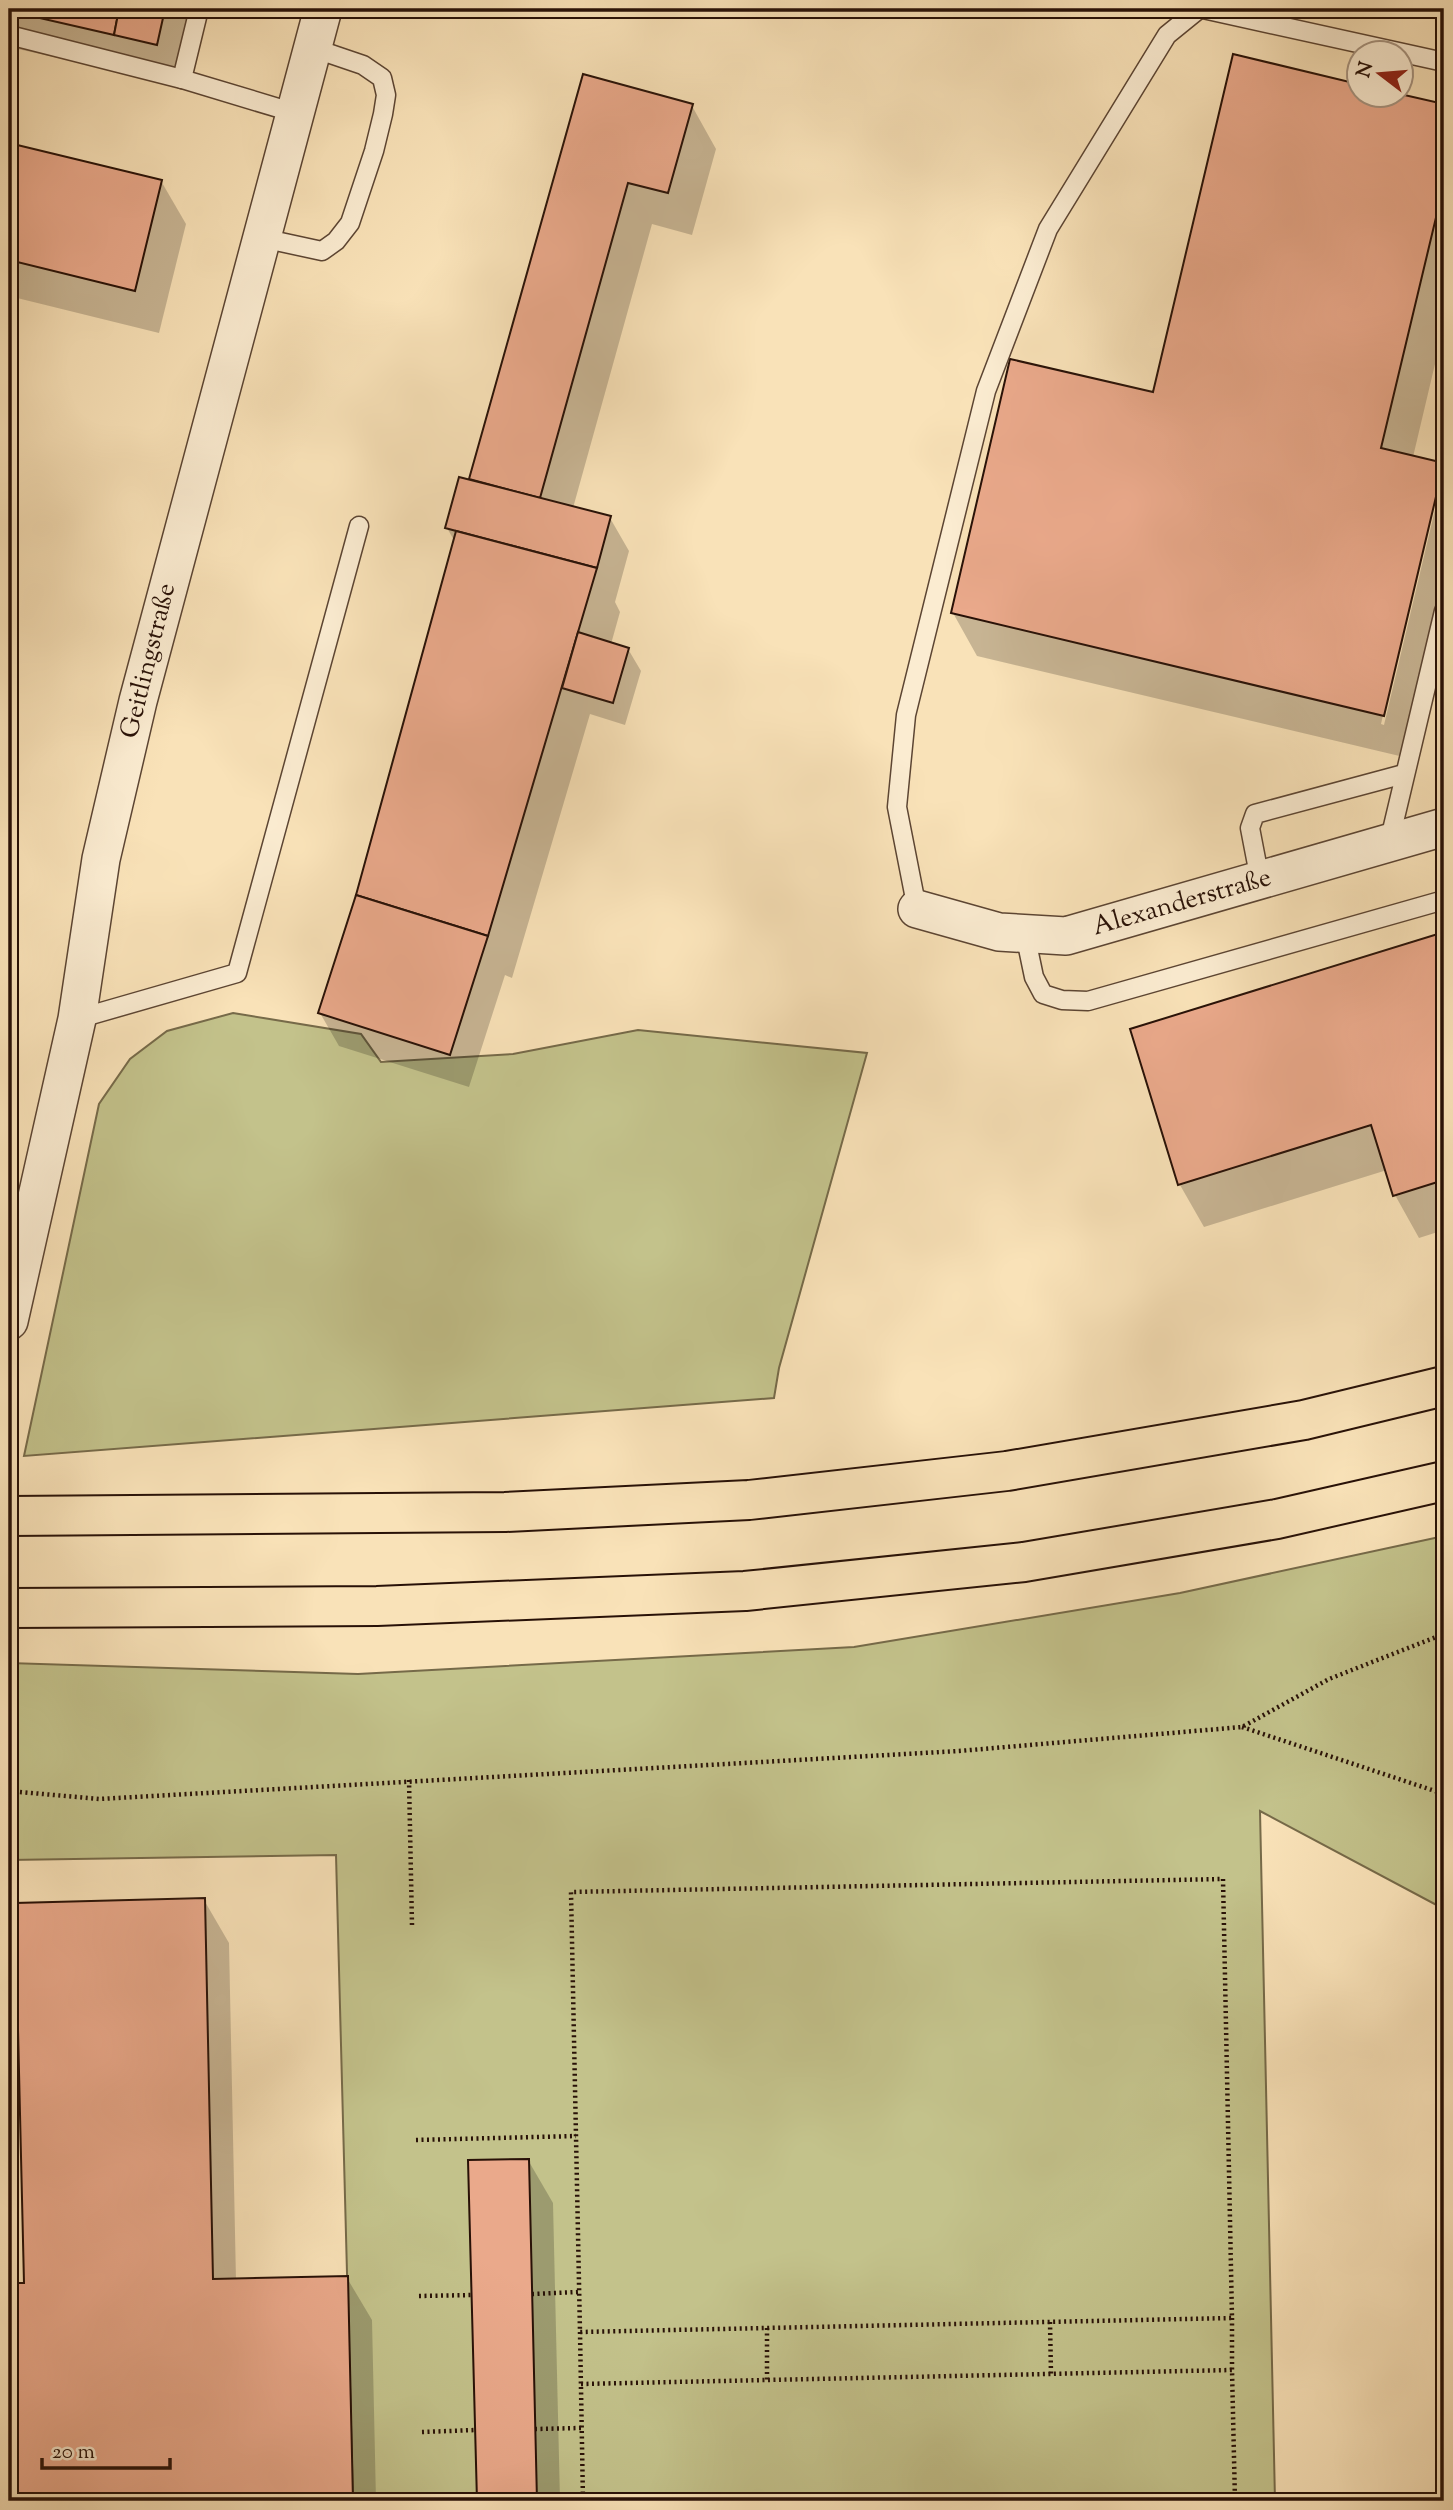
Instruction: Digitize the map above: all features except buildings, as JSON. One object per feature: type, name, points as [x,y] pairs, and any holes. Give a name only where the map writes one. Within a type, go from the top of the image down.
[{"type":"highway","points":[[9,1516],[505,1512],[749,1500],[1007,1471],[1304,1420],[1444,1386]]},
{"type":"highway","points":[[21,1608],[377,1606],[745,1591],[1024,1562],[1277,1519],[1444,1481]]},
{"type":"street","name":"Geitlingstraße","points":[[9,1321],[77,1019],[101,859],[132,727],[323,9]]},
{"type":"street","name":"Alexanderstraße","points":[[917,909],[999,932],[1066,936],[1444,827]]},
{"type":"lane","points":[[182,79],[199,9]]},
{"type":"lane","points":[[917,909],[897,807],[906,715],[986,391],[1048,229],[1167,35],[1201,9],[1444,61]]},
{"type":"lane","points":[[9,35],[182,79],[295,113]]},
{"type":"lane","points":[[262,238],[322,251],[336,241],[350,223],[374,151],[386,94],[382,78],[363,65],[313,48]]},
{"type":"lane","points":[[77,1019],[237,973],[359,526]]},
{"type":"lane","points":[[1389,843],[1444,611]]},
{"type":"lane","points":[[1260,880],[1250,828],[1255,814],[1404,774]]},
{"type":"lane","points":[[1025,934],[1034,977],[1043,994],[1062,1000],[1088,1001],[1444,900]]},
{"type":"path","points":[[1242,1727],[1329,1679],[1444,1634]]},
{"type":"path","points":[[9,1791],[99,1799],[959,1751],[1242,1727],[1444,1794]]},
{"type":"path","points":[[409,1780],[412,1925]]},
{"type":"path","points":[[583,2501],[571,1892],[1223,1879],[1235,2501]]},
{"type":"path","points":[[416,2140],[576,2136]]},
{"type":"path","points":[[533,2294],[579,2292]]},
{"type":"path","points":[[419,2296],[472,2295]]},
{"type":"path","points":[[580,2332],[1232,2318]]},
{"type":"path","points":[[1050,2322],[1051,2374]]},
{"type":"path","points":[[767,2328],[767,2380]]},
{"type":"path","points":[[581,2384],[1232,2370]]},
{"type":"path","points":[[535,2429],[581,2428]]},
{"type":"path","points":[[422,2431],[475,2430]]},
{"type":"shaded area","points":[[233,1013],[361,1034],[381,1062],[513,1054],[638,1030],[867,1053],[779,1368],[774,1398],[24,1456],[99,1104],[130,1059],[167,1031]]},
{"type":"shaded area","points":[[1444,1536],[1444,1909],[1260,1811],[1275,2501],[353,2501],[336,1855],[9,1860],[9,1663],[358,1674],[854,1647],[1180,1593]]}]
